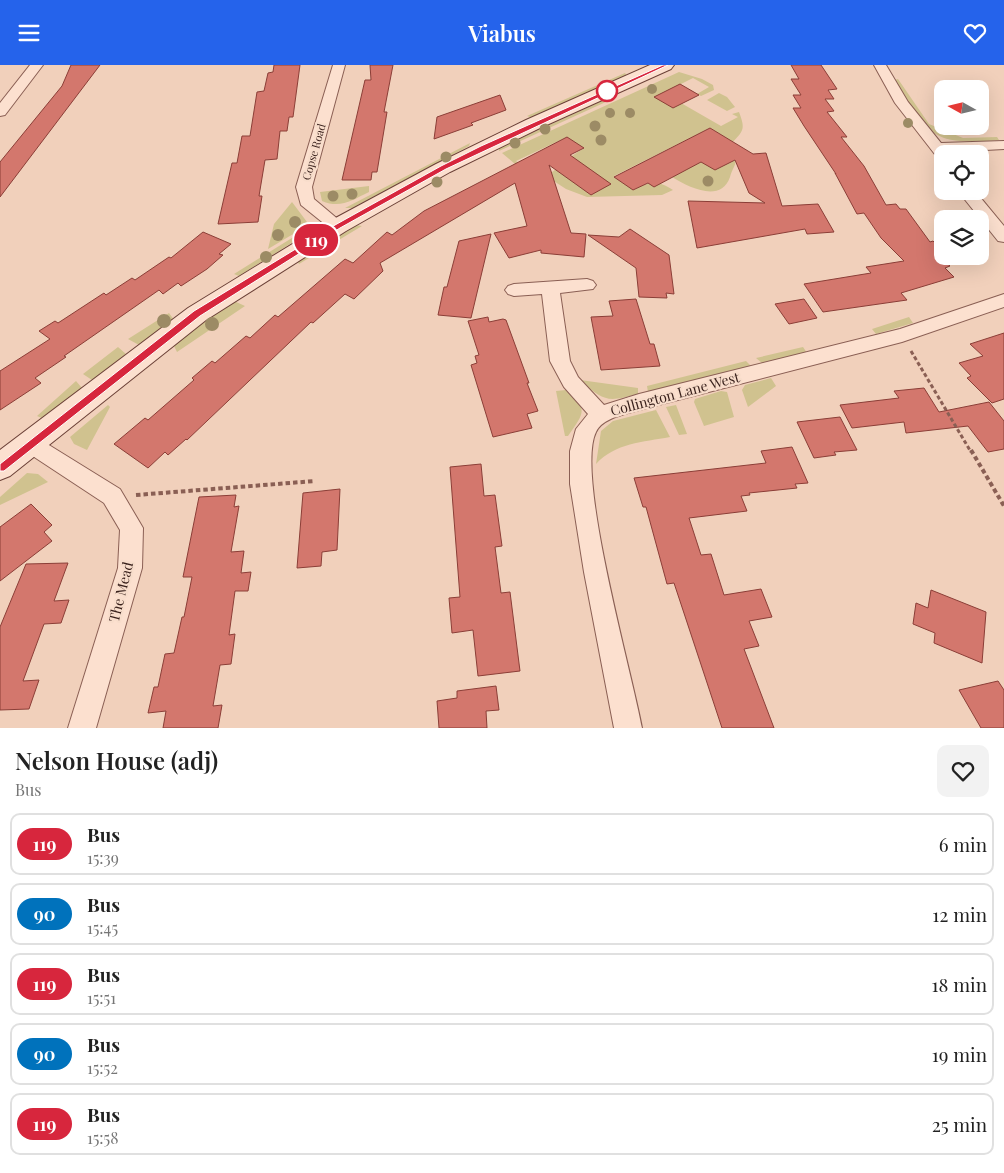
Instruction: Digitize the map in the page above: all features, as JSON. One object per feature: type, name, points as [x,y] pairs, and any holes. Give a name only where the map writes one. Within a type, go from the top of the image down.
[{"type":"street","points":[[0,112],[37,65]]},
{"type":"street","name":"Copse Road","points":[[338,226],[307,201],[304,187],[339,65]]},
{"type":"street","points":[[0,467],[197,314],[338,226],[451,164],[533,124],[665,65]]},
{"type":"street","points":[[880,65],[902,103],[936,145]]},
{"type":"street","points":[[989,146],[1004,145]]},
{"type":"street","points":[[973,200],[1004,237]]},
{"type":"street","points":[[514,290],[587,285]]},
{"type":"street","points":[[550,287],[560,361],[571,382],[601,415]]},
{"type":"street","name":"Collington Lane West","points":[[628,728],[583,508],[580,464],[581,448],[586,430],[601,415],[639,402],[902,335],[1004,300]]},
{"type":"street","name":"The Mead","points":[[29,443],[112,496],[132,528],[130,568],[82,728]]},
{"type":"path","points":[[902,335],[1004,506]]},
{"type":"path","points":[[112,496],[315,481]]},
{"type":"shaded area","points":[[679,72],[702,79],[713,85],[714,90],[701,96],[697,94],[709,87],[693,78],[655,97],[681,103],[721,126],[738,117],[732,114],[739,112],[743,127],[741,133],[731,144],[728,139],[710,128],[614,176],[633,190],[644,185],[657,183],[673,190],[662,195],[587,197],[566,189],[546,176],[583,149],[567,137],[516,161],[526,169],[522,170],[502,153]]},
{"type":"shaded area","points":[[625,73],[627,76],[533,118],[527,116]]},
{"type":"shaded area","points":[[898,79],[929,124],[934,126],[934,133],[918,116],[894,80]]},
{"type":"shaded area","points":[[719,93],[727,97],[735,107],[727,111],[707,100]]},
{"type":"shaded area","points":[[604,100],[608,101],[499,151],[499,148]]},
{"type":"shaded area","points":[[938,135],[956,135],[963,138],[997,137],[999,140],[957,141]]},
{"type":"shaded area","points":[[470,143],[469,146],[352,208],[345,208]]},
{"type":"shaded area","points":[[694,157],[715,170],[736,158],[726,185],[720,190],[704,191],[672,177]]},
{"type":"shaded area","points":[[369,186],[369,192],[341,204],[322,201],[320,192]]},
{"type":"shaded area","points":[[292,202],[307,222],[305,227],[268,249],[274,224]]},
{"type":"shaded area","points":[[356,225],[362,226],[299,264],[297,260]]},
{"type":"shaded area","points":[[308,228],[309,232],[239,276],[234,274]]},
{"type":"shaded area","points":[[234,301],[245,306],[177,352],[173,344]]},
{"type":"shaded area","points":[[169,313],[174,320],[139,345],[128,339]]},
{"type":"shaded area","points":[[909,317],[913,323],[876,334],[872,329]]},
{"type":"shaded area","points":[[118,347],[126,354],[92,380],[83,374]]},
{"type":"shaded area","points":[[803,347],[807,353],[762,363],[756,358]]},
{"type":"shaded area","points":[[746,361],[751,366],[648,392],[647,386]]},
{"type":"shaded area","points":[[771,378],[776,386],[748,407],[742,390],[745,385]]},
{"type":"shaded area","points":[[580,380],[638,388],[638,394],[613,399],[607,398],[595,393]]},
{"type":"shaded area","points":[[76,381],[82,388],[44,419],[37,416]]},
{"type":"shaded area","points":[[566,390],[578,402],[582,411],[578,422],[568,436],[565,436],[556,391]]},
{"type":"shaded area","points":[[721,391],[727,392],[734,417],[704,426],[694,402],[695,399]]},
{"type":"shaded area","points":[[108,405],[110,407],[87,450],[74,444],[70,437]]},
{"type":"shaded area","points":[[676,405],[687,434],[679,435],[666,407]]},
{"type":"shaded area","points":[[656,410],[670,437],[630,444],[612,452],[596,464],[601,431],[613,421]]},
{"type":"shaded area","points":[[27,473],[38,474],[48,482],[0,505],[0,497]]},
{"type":"building","points":[[71,65],[100,65],[0,197],[0,162],[62,86]]},
{"type":"building","points":[[274,65],[300,65],[293,117],[289,117],[287,131],[280,131],[277,159],[265,160],[259,196],[262,196],[258,222],[218,224],[232,163],[237,163],[242,136],[250,136],[257,92],[264,91],[268,73],[273,72]]},
{"type":"building","points":[[370,65],[393,65],[384,112],[387,112],[377,172],[372,172],[371,180],[342,180],[365,80],[371,80]]},
{"type":"building","points":[[791,65],[821,65],[837,89],[828,90],[834,99],[825,99],[834,111],[827,112],[847,137],[841,137],[864,166],[886,205],[896,204],[900,209],[906,209],[930,242],[934,242],[934,265],[949,265],[950,266],[945,268],[954,277],[901,293],[907,300],[823,312],[804,284],[871,273],[866,267],[904,261],[881,238],[864,213],[857,214],[836,174],[793,108],[801,108],[793,95],[801,95],[791,79],[799,79]]},
{"type":"building","points":[[680,84],[699,95],[673,108],[654,97]]},
{"type":"building","points":[[500,95],[506,110],[471,123],[473,125],[434,139],[437,117]]},
{"type":"building","points":[[710,128],[753,154],[766,153],[782,206],[818,204],[834,232],[807,234],[805,229],[697,248],[688,201],[765,203],[749,193],[735,160],[715,170],[701,162],[654,187],[648,183],[633,190],[614,177]]},
{"type":"building","points":[[567,137],[584,148],[570,155],[611,184],[591,195],[549,165],[571,233],[586,234],[584,257],[541,253],[541,250],[509,258],[494,233],[527,226],[515,183],[380,263],[383,271],[354,299],[345,294],[313,323],[311,322],[187,440],[168,455],[165,452],[148,468],[114,444],[145,418],[148,420],[194,380],[192,378],[212,361],[215,363],[246,336],[250,338],[275,315],[278,317],[345,259],[353,263],[387,232],[392,235],[424,211]]},
{"type":"building","points":[[630,229],[669,255],[674,294],[666,293],[667,298],[639,297],[636,268],[588,235],[619,237]]},
{"type":"building","points":[[203,232],[231,244],[219,254],[223,255],[207,269],[181,286],[178,283],[163,294],[159,290],[64,356],[66,357],[35,378],[41,383],[0,410],[0,371],[50,339],[39,331],[55,321],[58,323],[104,293],[106,295],[132,278],[135,280],[169,257],[171,258]]},
{"type":"building","points":[[491,234],[471,318],[438,315],[444,287],[447,287],[459,241]]},
{"type":"building","points":[[636,299],[650,344],[654,344],[660,366],[601,370],[591,317],[613,316],[609,301]]},
{"type":"building","points":[[804,299],[817,318],[789,324],[775,304]]},
{"type":"building","points":[[488,317],[489,322],[506,320],[538,411],[527,414],[532,428],[493,437],[471,365],[477,363],[475,356],[479,355],[468,321]]},
{"type":"building","points":[[1004,333],[1004,399],[992,403],[967,378],[971,376],[959,363],[983,356],[970,344]]},
{"type":"building","points":[[924,388],[939,412],[989,402],[1004,421],[1004,449],[988,452],[968,426],[906,433],[904,422],[852,428],[840,405],[899,398],[894,391]]},
{"type":"building","points":[[840,417],[857,450],[834,452],[836,455],[814,458],[797,422]]},
{"type":"building","points":[[792,447],[808,483],[795,484],[797,488],[749,493],[750,495],[741,496],[747,511],[689,518],[701,555],[711,554],[724,595],[761,589],[772,617],[749,621],[759,646],[744,649],[774,728],[722,728],[674,583],[667,584],[646,507],[643,507],[634,478],[766,463],[761,451]]},
{"type":"building","points":[[481,464],[484,496],[495,495],[502,546],[495,547],[501,593],[510,592],[520,671],[478,676],[473,630],[452,633],[449,598],[460,597],[450,467]]},
{"type":"building","points":[[340,489],[337,550],[322,552],[321,566],[297,568],[303,493]]},
{"type":"building","points":[[236,495],[234,507],[239,506],[231,552],[244,551],[241,573],[251,572],[248,591],[235,591],[229,635],[235,634],[231,664],[220,665],[213,706],[222,705],[218,728],[163,728],[166,711],[148,713],[154,687],[158,687],[165,654],[174,653],[182,617],[184,617],[192,577],[183,577],[199,497]]},
{"type":"building","points":[[31,504],[52,525],[44,532],[52,541],[0,581],[0,527]]},
{"type":"building","points":[[68,563],[54,601],[69,600],[61,623],[44,624],[23,681],[39,680],[29,709],[0,710],[0,627],[26,564]]},
{"type":"building","points":[[931,590],[986,612],[982,663],[934,643],[935,633],[913,624],[916,603],[928,608]]},
{"type":"building","points":[[998,681],[1004,690],[1004,728],[981,728],[959,690]]},
{"type":"building","points":[[496,686],[499,710],[486,711],[487,728],[439,728],[437,701],[457,698],[457,691]]},
{"type":"bus line","name":"119","points":[[0,467],[197,314],[338,226],[483,148],[665,65]]}]
